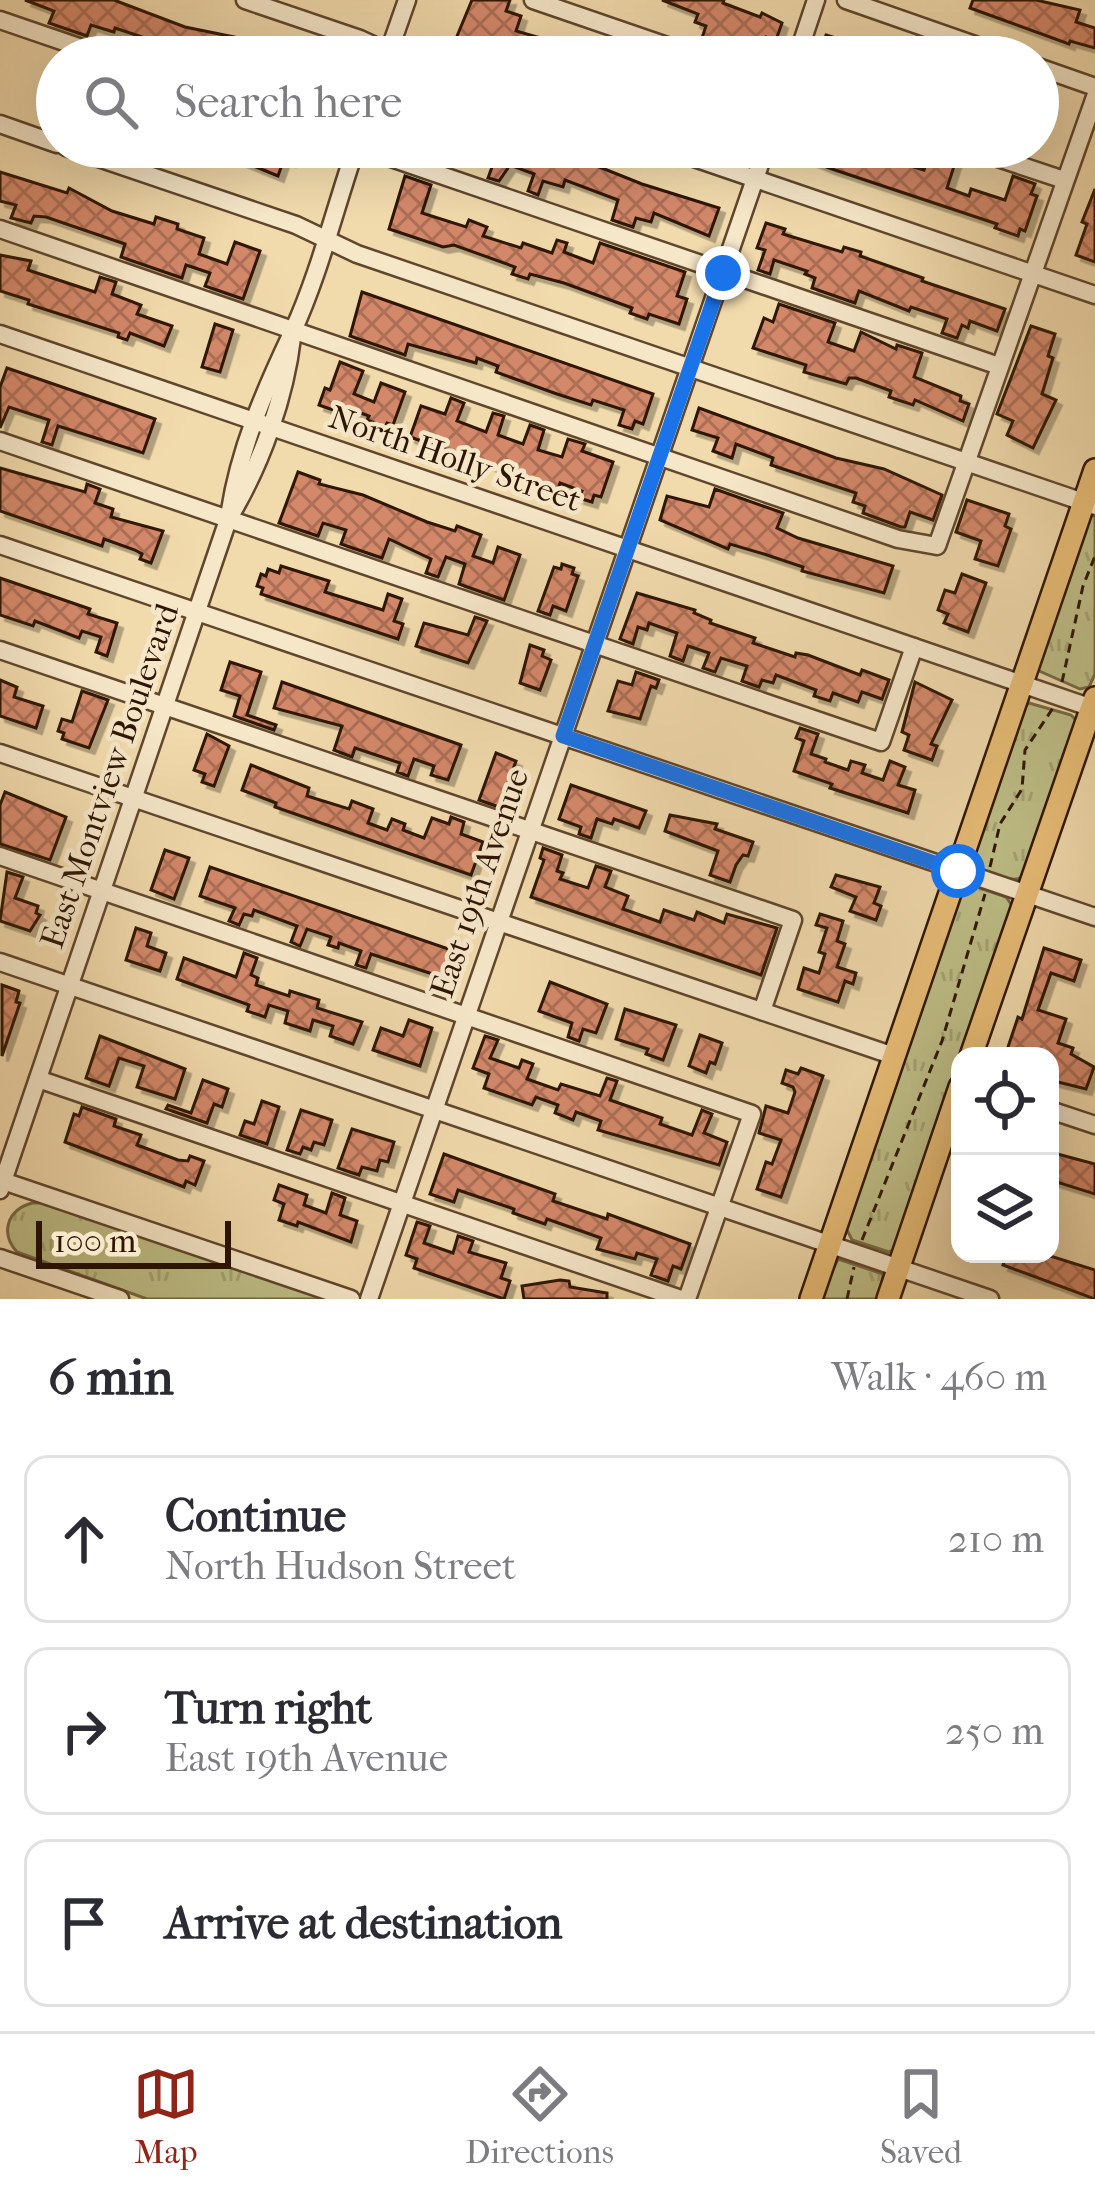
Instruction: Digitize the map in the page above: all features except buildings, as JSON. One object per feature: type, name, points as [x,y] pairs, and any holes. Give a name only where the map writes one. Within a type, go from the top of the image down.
[{"type":"main road","points":[[811,1299],[1089,504],[1095,470]]},
{"type":"main road","points":[[974,1047],[1094,705]]},
{"type":"main road","points":[[888,1299],[951,1114]]},
{"type":"street","points":[[245,0],[341,36]]},
{"type":"street","points":[[397,36],[406,0]]},
{"type":"street","points":[[533,0],[638,36]]},
{"type":"street","points":[[804,36],[816,0]]},
{"type":"street","points":[[846,0],[950,36]]},
{"type":"street","points":[[0,20],[47,36]]},
{"type":"street","points":[[1059,74],[1095,87]]},
{"type":"street","points":[[0,229],[898,538],[937,546],[1095,97]]},
{"type":"street","points":[[0,124],[36,137]]},
{"type":"street","points":[[129,168],[296,225],[357,254],[1089,504]]},
{"type":"street","name":"East Montview Boulevard","points":[[1,1183],[229,518],[249,482],[261,424],[285,379],[293,331],[350,168]]},
{"type":"street","points":[[418,168],[999,366]]},
{"type":"street","points":[[723,168],[1095,296]]},
{"type":"street","name":"East 19th Avenue","points":[[369,1299],[759,168]]},
{"type":"street","points":[[1028,168],[1064,180]]},
{"type":"street","name":"North Holly Street","points":[[0,334],[1094,705]]},
{"type":"street","points":[[0,441],[881,742],[914,647]]},
{"type":"street","points":[[0,545],[1095,917]]},
{"type":"street","points":[[0,650],[793,920],[762,1011]]},
{"type":"street","points":[[0,752],[894,1056]]},
{"type":"street","points":[[0,856],[752,1114],[684,1299],[38,1079]]},
{"type":"street","points":[[0,962],[990,1299]]},
{"type":"street","points":[[1059,1113],[1095,1125]]},
{"type":"street","points":[[1,1183],[351,1299]]},
{"type":"street","points":[[0,1258],[119,1299]]},
{"type":"path","points":[[848,1299],[858,1253],[942,1040],[1000,824],[1022,789],[1024,750],[1058,696],[1083,586],[1095,556]]},
{"type":"green space","points":[[1095,515],[1095,674],[1089,687],[1080,689],[1037,670],[1089,517]]},
{"type":"green space","points":[[1029,703],[1077,721],[1022,878],[1010,879],[972,862],[1023,709]]},
{"type":"green space","points":[[974,886],[1006,897],[1013,907],[966,1047],[951,1047],[951,1090],[898,1247],[889,1252],[852,1240],[845,1226],[961,890]]},
{"type":"green space","points":[[32,1203],[49,1203],[328,1299],[147,1299],[17,1252],[9,1237],[9,1223],[17,1211]]},
{"type":"green space","points":[[838,1259],[883,1274],[880,1299],[819,1299]]},
{"type":"route","points":[[723,273],[563,736],[958,871]]}]
